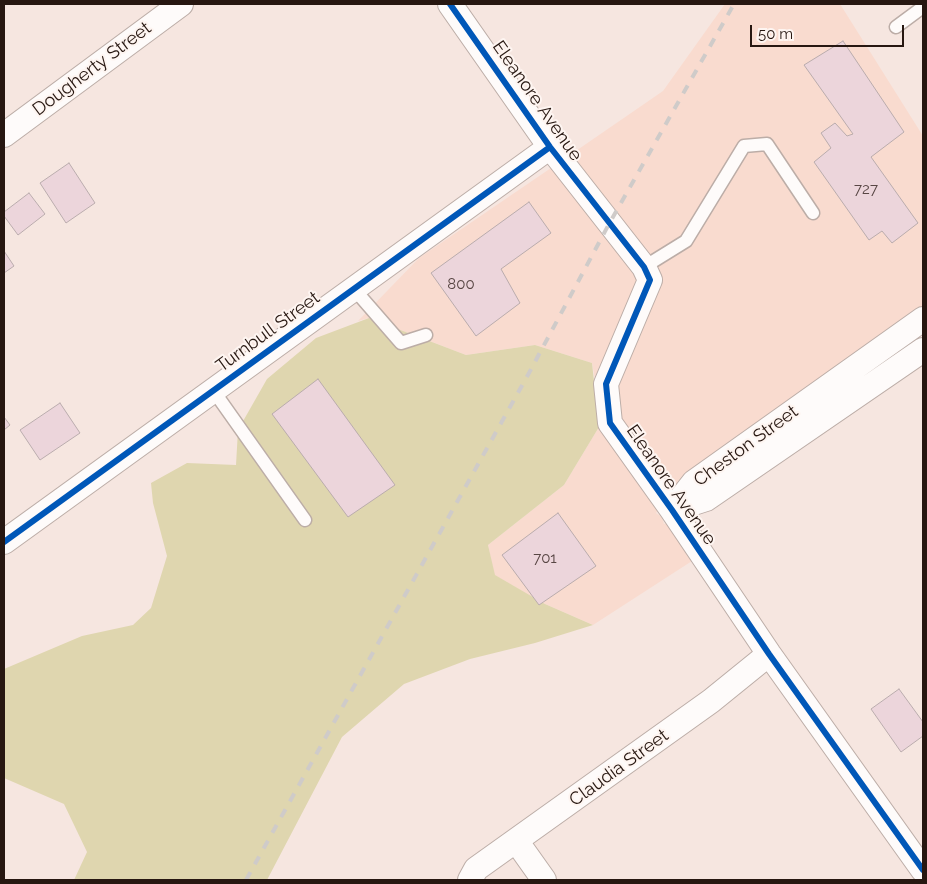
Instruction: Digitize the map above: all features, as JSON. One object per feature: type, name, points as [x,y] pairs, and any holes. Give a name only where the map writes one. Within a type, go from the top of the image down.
[{"type":"street","name":"Dougherty Street","points":[[4,135],[181,4]]},
{"type":"street","name":"Eleanore Avenue","points":[[450,4],[550,147],[644,267],[650,280],[606,384],[610,423],[672,510],[769,654],[923,870]]},
{"type":"street","name":"Turnbull Street","points":[[4,542],[550,147]]},
{"type":"street","name":"Cheston Street","points":[[672,510],[694,482],[923,319]]},
{"type":"street","points":[[899,337],[920,359]]},
{"type":"street","name":"Cheston Street","points":[[672,510],[706,499],[920,359]]},
{"type":"street","name":"Claudia Street","points":[[470,880],[476,869],[517,842],[711,701],[769,654]]},
{"type":"street","points":[[517,842],[544,880]]},
{"type":"lane","points":[[896,27],[923,7]]},
{"type":"lane","points":[[644,267],[686,241],[744,146],[767,144],[813,213]]},
{"type":"lane","points":[[354,289],[401,343],[426,335]]},
{"type":"lane","points":[[213,390],[305,520]]},
{"type":"shaded area","points":[[725,4],[840,4],[923,136],[923,306],[673,491],[621,419],[618,385],[661,283],[570,155],[663,91]]},
{"type":"shaded area","points":[[551,168],[634,272],[637,281],[595,379],[592,363],[535,345],[466,355],[369,318],[358,321],[419,258]]},
{"type":"shaded area","points":[[369,318],[466,355],[535,345],[592,363],[599,427],[564,485],[488,545],[495,575],[545,604],[593,625],[535,643],[470,659],[404,684],[342,737],[267,880],[74,880],[87,852],[64,804],[4,778],[4,669],[82,636],[133,625],[151,608],[167,556],[153,503],[151,483],[187,463],[236,465],[238,430],[267,379],[316,338]]},
{"type":"shaded area","points":[[599,427],[658,510],[656,513],[662,517],[664,524],[667,523],[692,561],[593,625],[545,604],[494,575],[488,545],[564,485]]},
{"type":"building","points":[[843,41],[904,132],[871,157],[918,223],[892,243],[882,231],[869,240],[814,162],[831,148],[821,133],[835,123],[847,136],[853,134],[804,65]]},
{"type":"building","points":[[69,163],[95,203],[66,223],[40,183]]},
{"type":"building","points":[[29,193],[45,214],[18,235],[4,216],[4,212]]},
{"type":"building","points":[[529,202],[551,233],[501,269],[520,303],[476,336],[431,273]]},
{"type":"building","points":[[4,251],[14,266],[4,273]]},
{"type":"building","points":[[318,379],[395,485],[348,517],[272,414]]},
{"type":"building","points":[[60,403],[80,433],[40,460],[20,430]]},
{"type":"building","points":[[4,417],[10,425],[4,430]]},
{"type":"building","points":[[558,513],[596,566],[539,605],[502,555]]},
{"type":"building","points":[[899,689],[923,722],[923,736],[901,752],[871,709]]},
{"type":"railway","points":[[246,880],[529,373],[609,224],[734,4]]},
{"type":"cycle path","points":[[450,4],[550,147],[644,267],[650,280],[606,384],[610,423],[672,510],[769,654],[923,870]]},
{"type":"cycle path","points":[[4,542],[550,147]]}]
